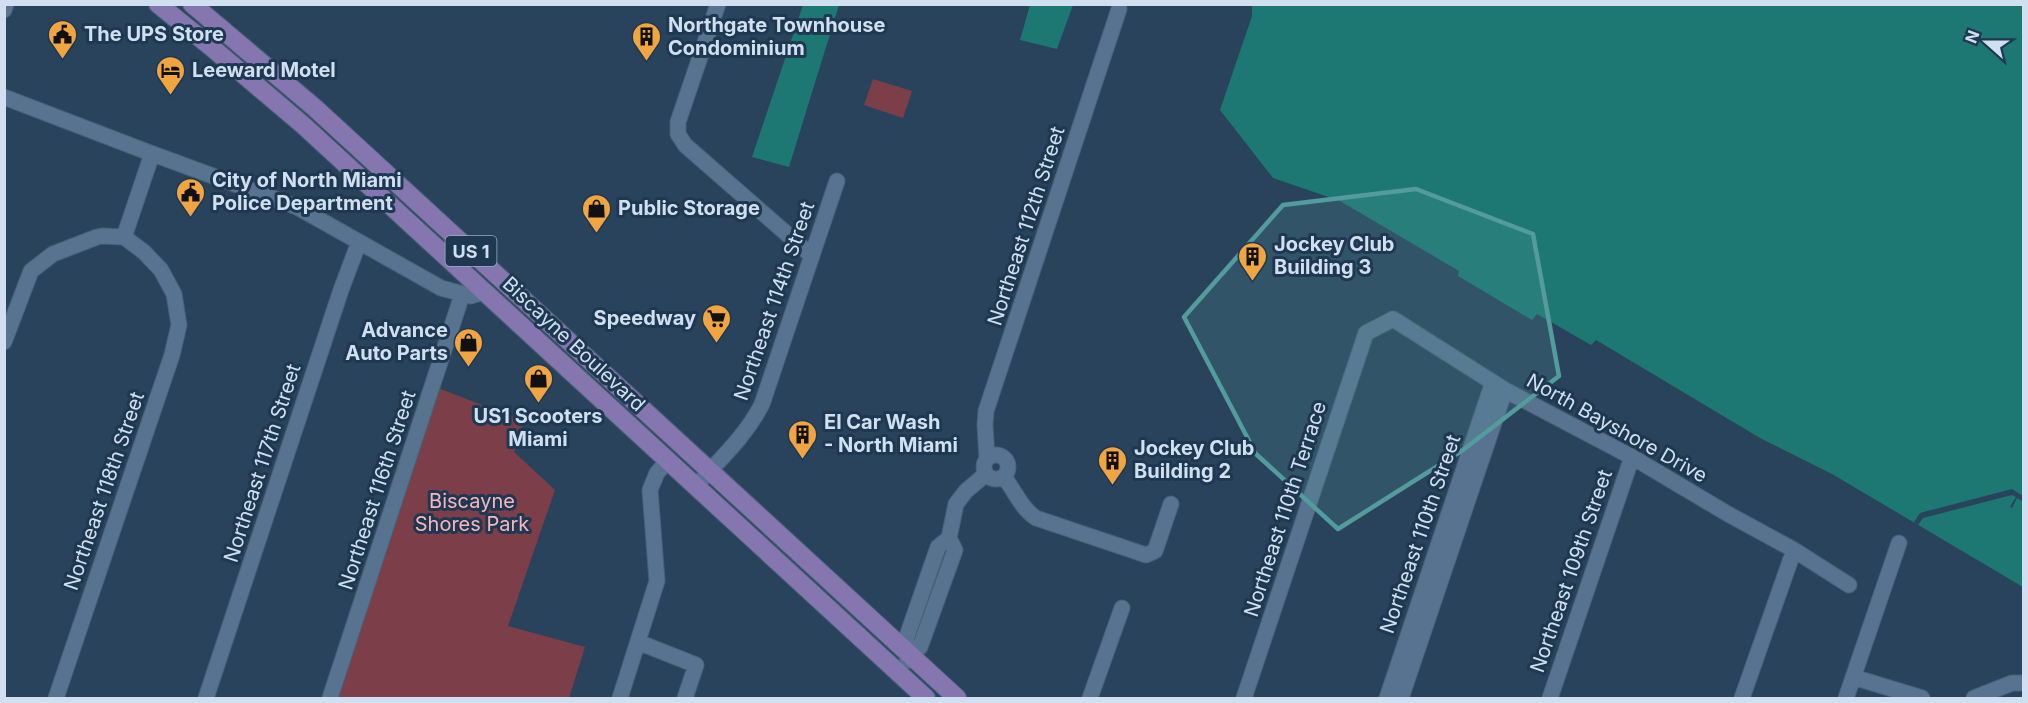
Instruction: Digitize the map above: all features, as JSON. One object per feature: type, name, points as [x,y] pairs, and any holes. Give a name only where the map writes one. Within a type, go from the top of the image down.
[{"type":"main road","name":"Biscayne Boulevard","points":[[158,4],[272,98],[926,699]]},
{"type":"main road","name":"Biscayne Boulevard","points":[[192,4],[315,108],[957,699]]},
{"type":"main road","points":[[484,292],[498,288],[517,293]]},
{"type":"street","points":[[4,10],[6,4]]},
{"type":"street","points":[[718,4],[677,130],[680,140],[812,256]]},
{"type":"street","name":"Northeast 112th Street","points":[[986,466],[986,411],[1119,9]]},
{"type":"street","points":[[4,97],[297,207],[441,288],[471,296],[484,292]]},
{"type":"street","points":[[4,342],[31,272],[53,254],[98,237],[124,237],[152,154]]},
{"type":"street","name":"Northeast 114th Street","points":[[696,486],[750,425],[762,404],[837,181]]},
{"type":"street","name":"Northeast 118th Street","points":[[56,699],[172,355],[179,325],[174,294],[161,270],[144,252],[124,237]]},
{"type":"street","name":"Northeast 117th Street","points":[[206,699],[341,290],[359,242]]},
{"type":"street","name":"Northeast 116th Street","points":[[330,699],[462,295]]},
{"type":"street","name":"North Bayshore Drive","points":[[1365,333],[1393,320],[1499,386],[1632,457],[1794,550],[1849,585]]},
{"type":"street","name":"Northeast 110th Terrace","points":[[1244,699],[1365,333]]},
{"type":"street","name":"Northeast 110th Street","points":[[1387,699],[1499,386]]},
{"type":"street","name":"Northeast 110th Street","points":[[1401,699],[1499,386]]},
{"type":"street","points":[[902,675],[910,655],[920,647],[955,550],[949,538],[956,504],[986,466],[999,455],[1006,459],[1008,470],[1004,477]]},
{"type":"street","name":"Northeast 109th Street","points":[[1550,699],[1632,457]]},
{"type":"street","points":[[620,699],[657,581],[650,490],[657,474],[668,460]]},
{"type":"street","points":[[986,466],[992,479],[1004,477]]},
{"type":"street","points":[[1004,477],[1014,489],[1024,509],[1036,518],[1146,555],[1155,551],[1172,504]]},
{"type":"street","points":[[910,655],[906,639],[938,547],[949,538]]},
{"type":"street","points":[[1846,699],[1899,543]]},
{"type":"street","points":[[1742,699],[1794,550]]},
{"type":"street","points":[[930,571],[945,578]]},
{"type":"street","points":[[1090,699],[1122,608]]},
{"type":"street","points":[[638,642],[696,665],[685,699]]},
{"type":"street","points":[[1853,677],[1922,699]]},
{"type":"street","points":[[1974,699],[2012,683],[2023,683]]},
{"type":"highlighted area","points":[[1416,189],[1533,234],[1559,376],[1463,450],[1338,529],[1256,454],[1184,317],[1283,205]]},
{"type":"green space","points":[[873,79],[912,91],[903,118],[864,105]]},
{"type":"green space","name":"Biscayne Shores Park","points":[[438,388],[524,421],[514,452],[555,490],[508,626],[585,647],[569,698],[337,698]]},
{"type":"shaded area","points":[[803,5],[839,5],[789,167],[752,157]]},
{"type":"shaded area","points":[[1030,5],[1073,5],[1057,49],[1020,40]]},
{"type":"shaded area","points":[[1252,5],[2023,5],[2023,587],[1832,474],[1760,438],[1596,340],[1591,345],[1537,314],[1532,320],[1458,276],[1459,271],[1340,201],[1273,178],[1220,110],[1252,16]]},
{"type":"pier","points":[[2012,489],[2023,496],[2024,502],[2017,498],[2012,508],[2010,507],[2016,497],[2012,495],[1923,518],[1918,525],[1914,522],[1920,513]]},
{"type":"place","name":"The UPS Store","points":[[63,60]]},
{"type":"place","name":"Northgate Townhouse Condominium","points":[[647,62]]},
{"type":"place","name":"Leeward Motel","points":[[171,96]]},
{"type":"place","name":"City of North Miami Police Department","points":[[191,218]]},
{"type":"place","name":"Public Storage","points":[[597,234]]},
{"type":"place","name":"Jockey Club Building 3","points":[[1253,282]]},
{"type":"place","name":"Speedway","points":[[717,344]]},
{"type":"place","name":"Advance Auto Parts","points":[[469,368]]},
{"type":"place","name":"US1 Scooters Miami","points":[[538,404]]},
{"type":"place","name":"El Car Wash - North Miami","points":[[803,460]]},
{"type":"place","name":"Jockey Club Building 2","points":[[1113,486]]}]
